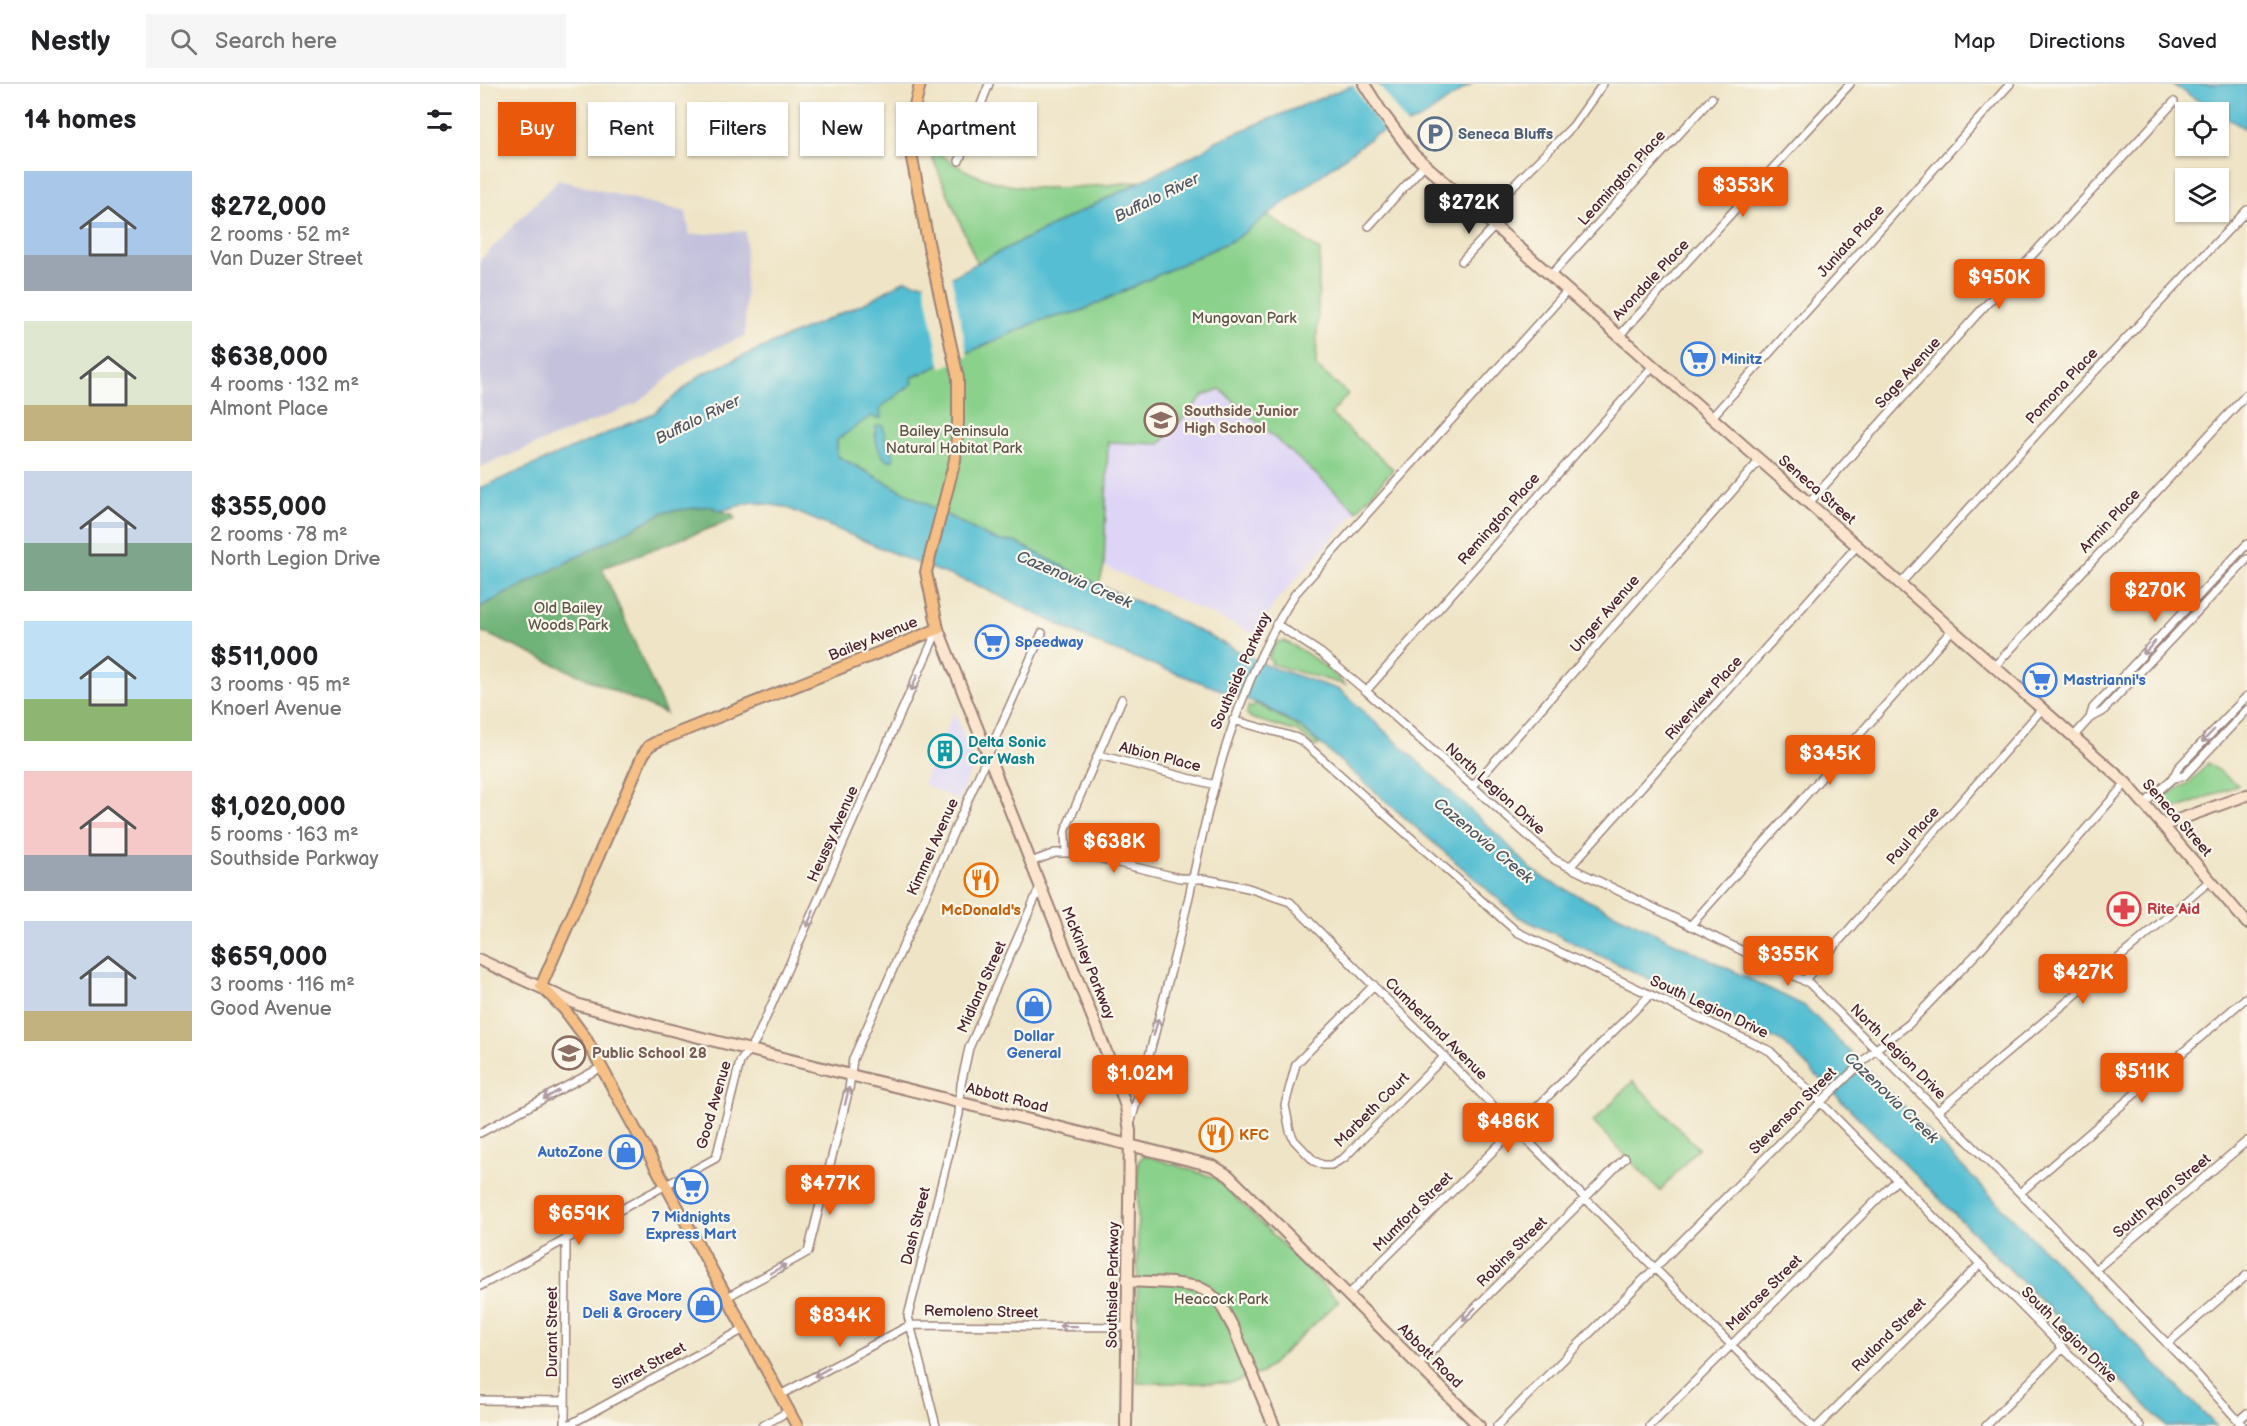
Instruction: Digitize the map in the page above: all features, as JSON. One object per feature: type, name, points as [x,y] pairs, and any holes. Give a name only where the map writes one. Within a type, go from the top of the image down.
[{"type":"main road","name":"Bailey Avenue","points":[[541,986],[649,746],[938,629],[926,572],[955,460],[958,378],[911,153],[912,118],[920,84]]},
{"type":"main road","points":[[541,986],[564,1009],[602,1067],[797,1426]]},
{"type":"street","points":[[959,160],[989,84]]},
{"type":"street","name":"Seneca Street","points":[[1364,84],[1414,155],[2126,783],[2247,923]]},
{"type":"street","points":[[1483,216],[1573,126],[1603,84]]},
{"type":"street","name":"Avondale Place","points":[[1619,336],[1850,84]]},
{"type":"street","name":"Juniata Place","points":[[1712,417],[2010,84]]},
{"type":"street","name":"Leamington Place","points":[[1551,275],[1712,98]]},
{"type":"street","name":"Sage Avenue","points":[[1809,503],[1973,320],[2174,102]]},
{"type":"street","points":[[1369,226],[1425,164]]},
{"type":"street","name":"Pomona Place","points":[[1900,584],[2067,401],[2247,210]]},
{"type":"street","points":[[1462,261],[1495,226]]},
{"type":"street","name":"Southside Parkway","points":[[1130,1124],[1233,720],[1276,624],[1295,594],[1569,290]]},
{"type":"street","name":"Remington Place","points":[[1366,691],[1653,366]]},
{"type":"street","name":"Armin Place","points":[[1994,667],[2247,394]]},
{"type":"street","name":"Unger Avenue","points":[[1472,787],[1760,460]]},
{"type":"street","name":"Riverview Place","points":[[1570,867],[1857,546]]},
{"type":"street","points":[[2090,718],[2093,708],[2246,547]]},
{"type":"street","points":[[2073,737],[2090,718],[2102,712],[2247,559]]},
{"type":"street","name":"North Legion Drive","points":[[1276,624],[1321,653],[1366,691],[1555,860],[1804,981],[2020,1192],[2240,1423]]},
{"type":"street","points":[[2169,626],[2176,634]]},
{"type":"street","name":"McKinley Parkway","points":[[938,629],[1118,1082],[1130,1124],[1130,1144]]},
{"type":"street","name":"Heussy Avenue","points":[[750,1049],[761,1030],[938,629]]},
{"type":"street","points":[[1690,926],[1952,630]]},
{"type":"street","name":"Kimmel Avenue","points":[[727,1298],[808,1252],[849,1089],[853,1059],[1042,633]]},
{"type":"street","points":[[2145,803],[2173,778],[2178,768],[2247,696]]},
{"type":"street","points":[[1031,862],[1055,853],[1066,852],[1067,826],[1122,699]]},
{"type":"street","name":"Paul Place","points":[[1804,981],[2042,709]]},
{"type":"street","points":[[2173,778],[2184,776],[2247,710]]},
{"type":"street","name":"South Legion Drive","points":[[1233,720],[1294,736],[1302,741],[1517,933],[1770,1051],[1823,1101],[1897,1180],[2140,1426]]},
{"type":"street","name":"Albion Place","points":[[1099,755],[1215,784]]},
{"type":"street","name":"Stevenson Street","points":[[1497,1426],[1876,1049],[1909,1024],[1973,957],[2126,783]]},
{"type":"street","points":[[2164,825],[2247,795]]},
{"type":"street","name":"Cumberland Avenue","points":[[1066,852],[1179,878],[1192,878],[1248,888],[1290,902],[1812,1426]]},
{"type":"street","points":[[1938,1111],[2211,880]]},
{"type":"street","name":"Midland Street","points":[[960,1102],[961,1084],[969,1048],[1041,886]]},
{"type":"street","name":"Abbott Road","points":[[480,960],[579,1005],[1199,1161],[1222,1170],[1479,1426]]},
{"type":"street","name":"Marbeth Court","points":[[1374,985],[1296,1064],[1285,1105],[1286,1121],[1294,1140],[1314,1161],[1323,1165],[1331,1165],[1344,1158],[1445,1056]]},
{"type":"street","name":"Mumford Street","points":[[1348,1295],[1650,995]]},
{"type":"street","points":[[2020,1192],[2247,997]]},
{"type":"street","name":"Good Avenue","points":[[480,1286],[716,1158],[740,1062],[750,1049]]},
{"type":"street","points":[[480,1133],[602,1067]]},
{"type":"street","name":"Dash Street","points":[[936,1426],[908,1316],[959,1114],[960,1102]]},
{"type":"street","name":"South Ryan Street","points":[[2095,1270],[2247,1141]]},
{"type":"street","name":"Southside Parkway","points":[[1126,1426],[1130,1144]]},
{"type":"street","name":"Robins Street","points":[[1418,1365],[1625,1158]]},
{"type":"street","name":"Melrose Street","points":[[1650,1426],[1897,1180]]},
{"type":"street","name":"Durant Street","points":[[566,1239],[566,1426]]},
{"type":"street","name":"Rutland Street","points":[[1818,1426],[1980,1264]]},
{"type":"street","points":[[2167,1344],[2247,1275]]},
{"type":"street","points":[[1127,1281],[1198,1287],[1208,1292],[1220,1303],[1234,1329],[1274,1426]]},
{"type":"street","name":"Remoleno Street","points":[[780,1395],[910,1325],[1127,1327]]},
{"type":"street","name":"Sirret Street","points":[[566,1426],[744,1329]]},
{"type":"street","points":[[1986,1426],[2063,1348]]},
{"type":"street","points":[[480,1400],[565,1401]]},
{"type":"street","points":[[762,1426],[789,1411]]},
{"type":"street","points":[[2240,1423],[2247,1413]]},
{"type":"shaded area","points":[[558,180],[686,212],[690,235],[746,231],[745,336],[693,358],[636,404],[480,467],[480,260]]},
{"type":"shaded area","name":"Southside Junior High School","points":[[1268,215],[1320,251],[1300,460],[1357,511],[1276,601],[1257,635],[1104,566],[1024,463],[1237,238]]},
{"type":"shaded area","points":[[954,711],[974,763],[958,800],[923,784]]},
{"type":"green space","points":[[932,156],[943,156],[982,178],[1018,186],[1053,188],[1142,181],[977,263]]},
{"type":"green space","name":"Mungovan Park","points":[[1268,215],[1320,251],[1316,366],[1348,394],[1331,414],[1393,469],[1357,511],[1220,389],[1204,395],[1160,444],[1108,442],[1104,566],[1099,585],[1015,542],[999,541],[984,535],[837,456],[837,440],[913,383],[911,378],[1039,321],[1081,311],[1237,238]]},
{"type":"green space","name":"Old Bailey Woods Park","points":[[710,506],[732,514],[735,519],[602,568],[666,714],[480,631],[480,607],[664,512]]},
{"type":"green space","points":[[1284,641],[1317,660],[1345,685],[1271,664],[1272,661],[1268,659],[1276,642]]},
{"type":"green space","points":[[1255,703],[1301,728],[1319,744],[1316,747],[1298,732],[1251,718],[1247,714],[1248,706],[1253,708]]},
{"type":"green space","points":[[2208,763],[2238,785],[2174,810],[2163,799],[2168,793],[2191,782]]},
{"type":"green space","points":[[1633,1081],[1698,1148],[1660,1191],[1593,1122]]},
{"type":"green space","name":"Heacock Park","points":[[1144,1155],[1216,1178],[1339,1301],[1262,1373],[1231,1383],[1137,1383],[1138,1162]]},
{"type":"water","points":[[1362,84],[1471,84],[1419,120],[1376,134],[1237,238],[1081,311],[1039,321],[911,378],[913,383],[880,408],[881,418],[871,416],[837,440],[837,456],[984,535],[999,541],[1015,542],[1270,667],[1340,690],[1504,841],[1530,868],[1548,881],[1805,1006],[2216,1426],[2166,1426],[1784,1043],[1519,917],[1301,727],[1262,705],[1103,646],[977,585],[914,562],[785,507],[753,502],[720,511],[710,506],[664,512],[480,607],[480,488],[654,413],[702,374],[869,301],[905,280],[934,283],[951,277],[1200,152],[1216,141],[1348,87]]},
{"type":"water","points":[[2171,84],[2247,84],[2247,130],[2229,119],[2229,102],[2201,102]]},
{"type":"water","points":[[876,426],[883,426],[886,443],[894,456],[893,460],[886,460],[877,444]]},
{"type":"pier","points":[[1352,84],[1378,84],[1408,126],[1386,134]]},
{"type":"pier","points":[[951,275],[968,356],[941,368],[924,283]]},
{"type":"place","name":"Seneca Bluffs","points":[[1435,134]]},
{"type":"place","name":"Minitz","points":[[1698,359]]},
{"type":"place","name":"Southside Junior High School","points":[[1161,420]]},
{"type":"place","name":"Speedway","points":[[992,642]]},
{"type":"place","name":"Mastrianni's","points":[[2040,680]]},
{"type":"place","name":"Delta Sonic Car Wash","points":[[945,751]]},
{"type":"place","name":"McDonald's","points":[[981,880]]},
{"type":"place","name":"Rite Aid","points":[[2124,909]]},
{"type":"place","name":"Dollar General","points":[[1034,1006]]},
{"type":"place","name":"Public School 28","points":[[569,1053]]},
{"type":"place","name":"KFC","points":[[1216,1135]]},
{"type":"place","name":"AutoZone","points":[[626,1152]]},
{"type":"place","name":"7 Midnights Express Mart","points":[[691,1187]]},
{"type":"place","name":"Save More Deli & Grocery","points":[[705,1305]]},
{"type":"water label","name":"Buffalo River","points":[[1157,198]]},
{"type":"water label","name":"Buffalo River","points":[[698,420]]},
{"type":"water label","name":"Cazenovia Creek","points":[[1074,580]]},
{"type":"water label","name":"Cazenovia Creek","points":[[1483,841]]},
{"type":"water label","name":"Cazenovia Creek","points":[[1891,1098]]},
{"type":"park label","name":"Bailey Peninsula Natural Habitat Park","points":[[954,440]]}]
